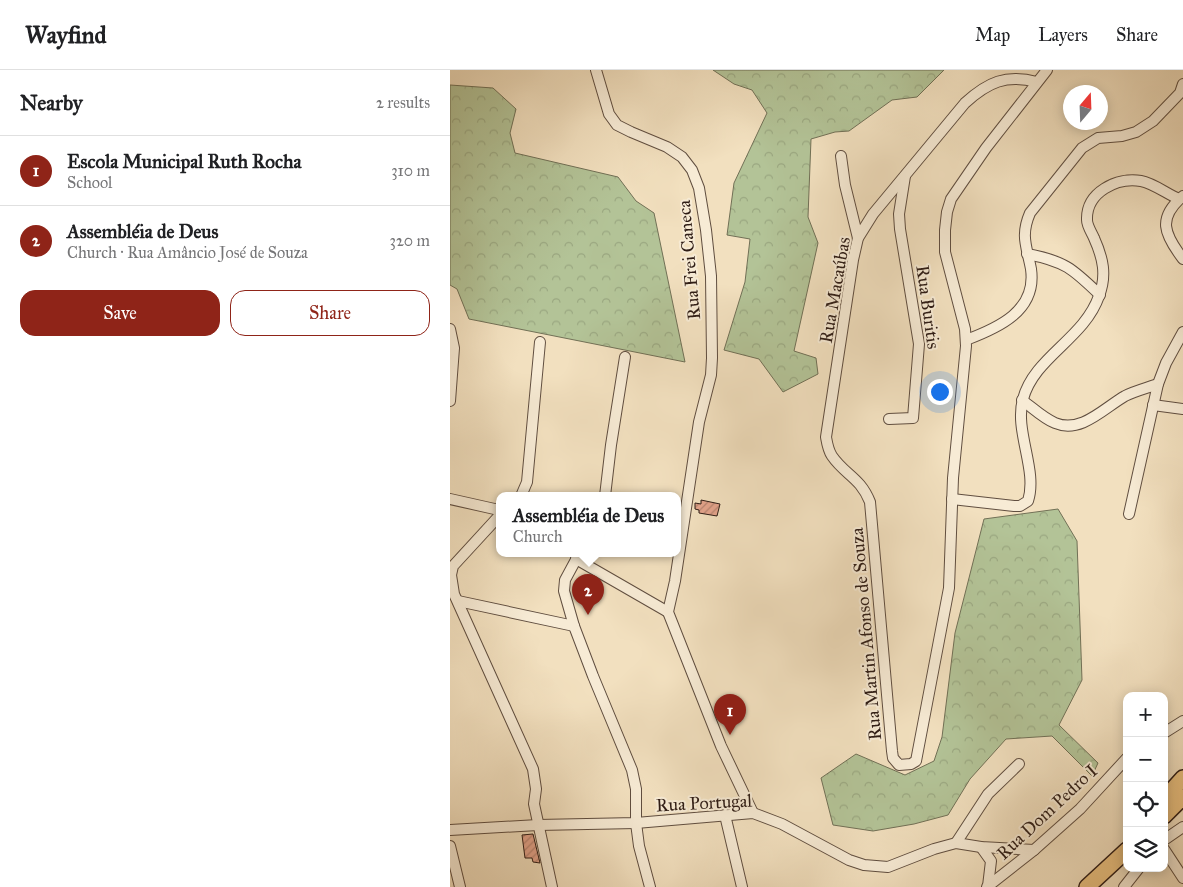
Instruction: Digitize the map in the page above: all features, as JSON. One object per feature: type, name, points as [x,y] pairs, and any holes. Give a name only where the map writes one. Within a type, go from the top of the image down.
[{"type":"main road","points":[[1168,795],[1183,778]]},
{"type":"main road","points":[[1168,812],[1183,797]]},
{"type":"main road","points":[[1103,871],[1123,847]]},
{"type":"main road","points":[[1087,887],[1123,854]]},
{"type":"street","name":"Rua Frei Caneca","points":[[596,70],[609,114],[618,124],[631,132],[667,147],[682,157],[692,170],[699,188],[706,230],[710,276],[712,358],[711,375],[703,406],[681,544]]},
{"type":"street","points":[[1047,70],[986,148],[951,199],[947,212],[945,252],[966,340],[952,499],[1014,506],[1025,504],[1028,501],[1030,496],[1029,474],[1022,416],[1022,400],[1029,383],[1040,368],[1084,324],[1100,295],[1104,265],[1102,254],[1087,222],[1089,206],[1097,195],[1112,184],[1128,180],[1143,182],[1181,197],[1167,213],[1165,224],[1171,241],[1183,259]]},
{"type":"street","name":"Rua Macaúbas","points":[[866,493],[857,480],[832,456],[826,437],[858,238],[873,214],[965,103],[976,93],[992,84],[1009,78],[1022,78],[1037,82]]},
{"type":"street","points":[[966,340],[990,331],[1010,320],[1024,304],[1030,289],[1031,271],[1024,238],[1025,224],[1030,213],[1082,148],[1098,138],[1122,136],[1136,132],[1153,121],[1180,93],[1183,84]]},
{"type":"street","points":[[841,156],[845,185],[858,238]]},
{"type":"street","name":"Rua Buritis","points":[[888,419],[913,418],[918,364],[917,334],[900,222],[905,176]]},
{"type":"street","points":[[1027,254],[1050,258],[1065,265],[1078,274],[1100,295]]},
{"type":"street","points":[[450,329],[454,348],[450,401]]},
{"type":"street","points":[[1129,514],[1158,384],[1166,363],[1183,332]]},
{"type":"street","points":[[523,492],[527,482],[540,342]]},
{"type":"street","points":[[605,492],[625,356]]},
{"type":"street","points":[[1022,400],[1049,420],[1068,426],[1088,421],[1125,397],[1158,384]]},
{"type":"street","points":[[1153,405],[1183,409]]},
{"type":"street","name":"Rua Martin Afonso de Souza","points":[[866,493],[871,510],[892,751],[895,762],[904,766],[916,761],[930,695],[949,588],[952,499]]},
{"type":"street","points":[[450,499],[496,509]]},
{"type":"street","points":[[496,519],[454,566],[451,575],[453,592],[533,769],[536,789],[534,804],[552,887]]},
{"type":"street","points":[[577,557],[565,580],[564,591],[574,626],[632,770],[636,789],[636,823],[639,846],[650,887]]},
{"type":"street","points":[[580,557],[668,612],[720,746],[753,813]]},
{"type":"street","name":"Rua Frei Caneca","points":[[668,612],[679,557]]},
{"type":"street","points":[[458,601],[574,626]]},
{"type":"street","points":[[1168,730],[1183,721]]},
{"type":"street","name":"Rua Dom Pedro I","points":[[987,887],[1034,850],[1080,809],[1123,762]]},
{"type":"street","points":[[956,843],[988,794],[1019,764]]},
{"type":"street","name":"Rua Portugal","points":[[450,830],[538,825],[636,823],[753,813],[782,824],[849,860],[864,865],[888,866],[956,843],[981,847],[1034,850]]},
{"type":"street","points":[[725,815],[742,887]]},
{"type":"street","points":[[1168,837],[1183,827]]},
{"type":"street","points":[[450,846],[460,887]]},
{"type":"street","points":[[981,847],[991,861],[987,887]]},
{"type":"street","points":[[1168,855],[1183,878]]},
{"type":"street","points":[[1124,887],[1136,872]]},
{"type":"green space","points":[[713,70],[944,70],[917,97],[892,100],[849,131],[835,132],[811,139],[808,217],[818,243],[794,351],[816,358],[818,374],[783,392],[759,359],[724,350],[745,282],[750,239],[727,235],[734,183],[767,113],[752,90],[734,84]]},
{"type":"green space","points":[[450,85],[493,88],[516,109],[510,133],[515,153],[618,177],[636,201],[654,213],[685,362],[469,319],[457,289],[450,285]]},
{"type":"green space","points":[[1058,509],[1077,541],[1082,680],[1059,725],[1098,763],[1092,776],[1052,736],[1006,739],[970,779],[948,815],[914,824],[873,831],[833,825],[821,778],[856,754],[905,775],[934,761],[942,737],[955,633],[984,519]]},
{"type":"building","points":[[701,500],[720,504],[717,516],[699,513],[699,510],[695,509],[695,503],[701,504]]},
{"type":"building","points":[[533,834],[540,863],[533,862],[532,858],[525,858],[522,835]]},
{"type":"place","name":"Assembléia de Deus","points":[[588,615]]},
{"type":"place","name":"Escola Municipal Ruth Rocha","points":[[730,735]]}]
